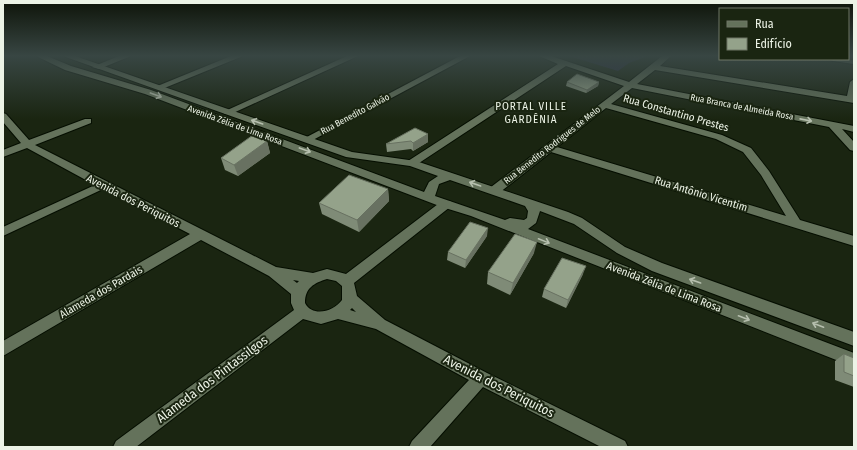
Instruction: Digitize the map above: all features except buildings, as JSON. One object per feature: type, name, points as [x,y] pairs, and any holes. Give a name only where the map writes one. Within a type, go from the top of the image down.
[{"type":"street","name":"Avenida Zélia de Lima Rosa","points":[[98,77],[148,92],[429,198],[475,213],[854,360]]},
{"type":"street","name":"Avenida Zélia de Lima Rosa","points":[[129,77],[159,86],[350,155],[412,163],[494,190],[578,221],[621,250],[657,267],[854,339]]},
{"type":"street","points":[[159,86],[183,77]]},
{"type":"street","points":[[228,112],[307,77]]},
{"type":"street","name":"Rua Benedito Galvão","points":[[308,139],[426,77]]},
{"type":"street","points":[[412,163],[544,77]]},
{"type":"street","name":"Rua Branca de Almeida Rosa","points":[[606,77],[630,85],[854,129]]},
{"type":"street","name":"Rua Benedito Rodrigues de Melo","points":[[494,190],[640,77]]},
{"type":"street","points":[[713,77],[852,100],[854,82]]},
{"type":"street","name":"Rua Constantino Prestes","points":[[604,105],[719,137],[746,150],[765,173],[796,223]]},
{"type":"street","name":"Avenida dos Periquitos","points":[[3,116],[27,144],[199,235],[274,272]]},
{"type":"street","points":[[3,154],[88,121]]},
{"type":"street","points":[[832,125],[854,148]]},
{"type":"street","name":"Rua Antônio Vicentim","points":[[549,148],[854,240]]},
{"type":"street","points":[[429,198],[432,185],[436,180],[453,176]]},
{"type":"street","points":[[3,232],[103,185]]},
{"type":"street","name":"Avenida Zélia de Lima Rosa","points":[[475,213],[490,213],[516,224],[526,224],[532,220],[534,216],[534,212],[528,203]]},
{"type":"street","points":[[346,281],[446,204]]},
{"type":"street","name":"Alameda dos Pardais","points":[[3,349],[199,235]]},
{"type":"street","points":[[274,272],[312,278]]},
{"type":"street","points":[[274,272],[298,292]]},
{"type":"street","points":[[327,274],[335,275],[346,281],[350,286],[350,298],[343,309],[337,313],[318,318],[309,316],[302,312],[296,299],[298,292],[306,282],[312,278],[327,274]]},
{"type":"street","points":[[350,298],[380,324]]},
{"type":"street","name":"Alameda dos Pintassilgos","points":[[122,447],[302,312]]},
{"type":"street","points":[[337,313],[380,324]]},
{"type":"street","name":"Avenida dos Periquitos","points":[[380,324],[481,378],[619,447]]},
{"type":"street","points":[[418,447],[481,378]]},
{"type":"district","name":"PORTAL VILLE GARDÊNIA","points":[[531,112]]}]
